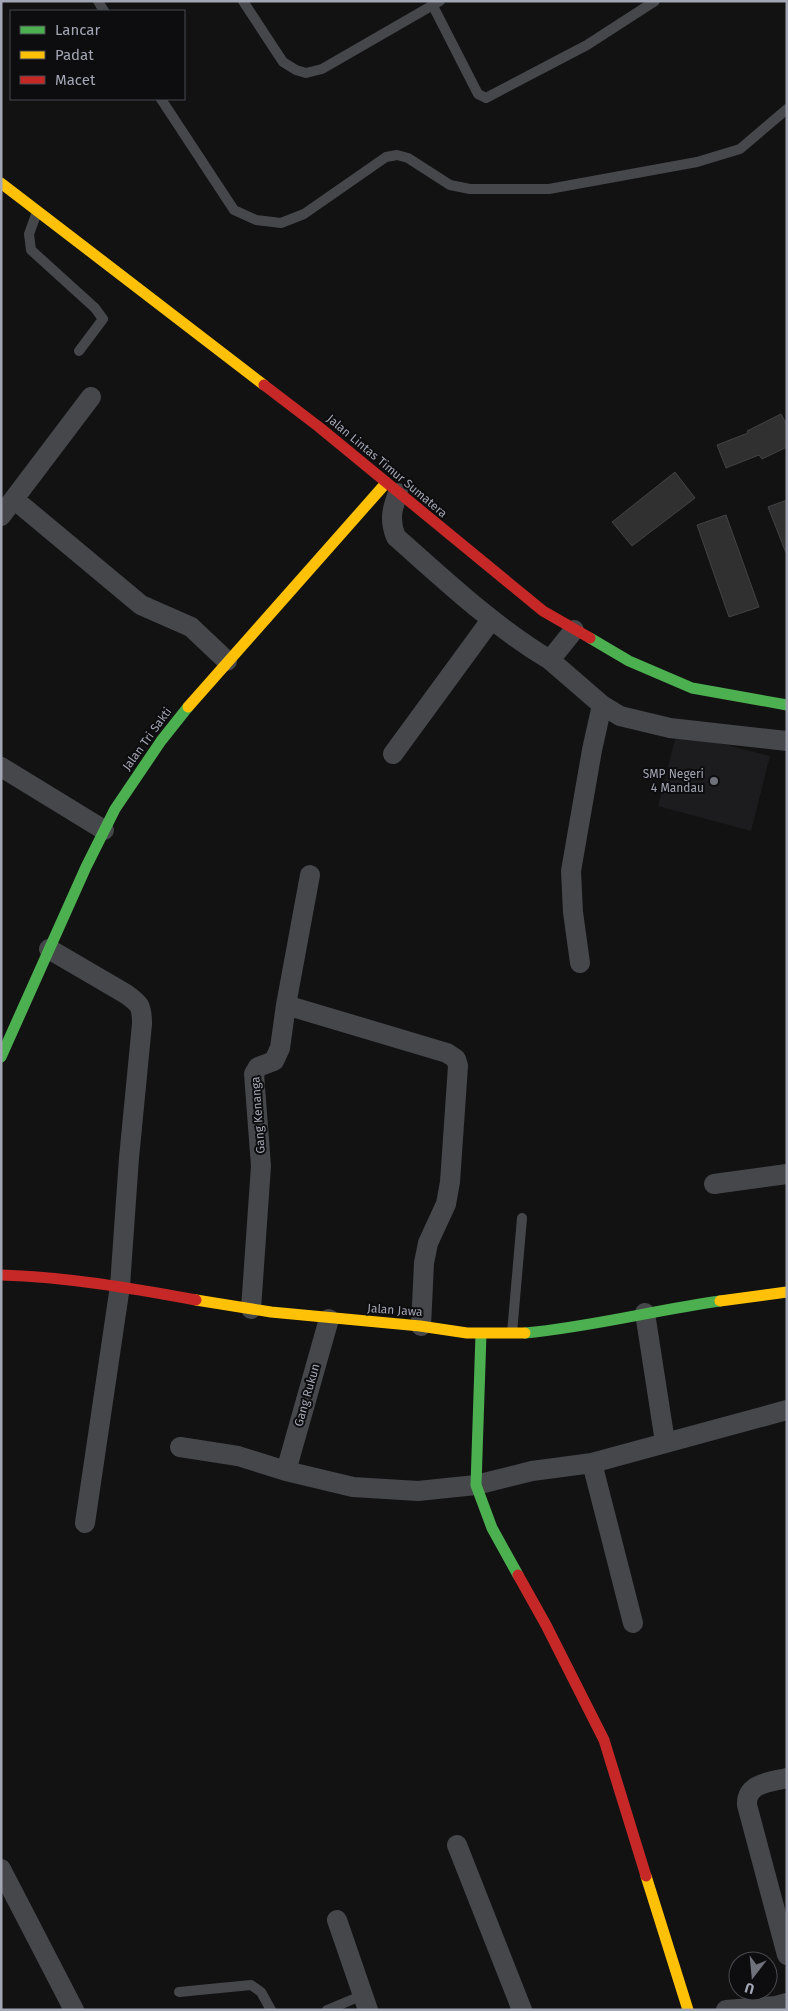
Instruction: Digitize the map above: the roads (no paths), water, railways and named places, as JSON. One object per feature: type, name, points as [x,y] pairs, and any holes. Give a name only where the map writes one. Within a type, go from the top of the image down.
[{"type":"main road","name":"Jalan Lintas Timur Sumatera","points":[[1,183],[320,427],[542,611],[629,662],[692,688],[787,705]]},
{"type":"main road","name":"Jalan Tri Sakti","points":[[1,1057],[115,808],[161,741],[200,691],[227,661],[392,488]]},
{"type":"main road","name":"Jalan Jawa","points":[[1,1275],[24,1275],[120,1286],[251,1310],[329,1319],[421,1326],[481,1334],[512,1334],[563,1328],[685,1306],[787,1292]]},
{"type":"main road","points":[[481,1334],[476,1485],[492,1528],[541,1616],[604,1740],[688,2010]]},
{"type":"street","points":[[1,516],[91,397]]},
{"type":"street","points":[[392,488],[392,526],[396,537],[491,620],[550,660],[602,705],[620,716],[670,728],[787,741]]},
{"type":"street","points":[[14,500],[141,605],[191,627],[227,661]]},
{"type":"street","points":[[393,754],[491,620]]},
{"type":"street","points":[[550,660],[574,630]]},
{"type":"street","points":[[580,963],[573,912],[571,870],[602,705]]},
{"type":"street","points":[[1,767],[104,830]]},
{"type":"street","name":"Gang Kenanga","points":[[251,1310],[261,1166],[254,1074],[258,1067],[274,1060],[277,1055],[310,875]]},
{"type":"street","points":[[49,949],[126,994],[138,1002],[142,1010],[128,1158],[120,1286],[85,1523]]},
{"type":"street","points":[[286,1005],[447,1053],[456,1059],[458,1066],[450,1182],[446,1204],[428,1243],[424,1263],[421,1326]]},
{"type":"street","points":[[714,1184],[787,1174]]},
{"type":"street","points":[[645,1313],[665,1442]]},
{"type":"street","name":"Gang Rukun","points":[[286,1471],[329,1319]]},
{"type":"street","points":[[180,1447],[238,1456],[286,1471],[353,1488],[418,1491],[476,1485],[532,1471],[592,1463],[787,1410]]},
{"type":"street","points":[[592,1463],[633,1623]]},
{"type":"street","points":[[787,1778],[756,1786],[750,1790],[747,1797],[747,1805],[787,1955]]},
{"type":"street","points":[[457,1845],[522,2010]]},
{"type":"street","points":[[1,1869],[74,2010]]},
{"type":"street","points":[[337,1920],[366,2002]]},
{"type":"street","points":[[726,2010],[780,2006]]},
{"type":"lane","points":[[243,1],[283,62],[296,70],[306,73],[322,69],[436,4],[478,94],[486,98],[587,45],[656,1]]},
{"type":"lane","points":[[163,100],[234,210],[256,220],[281,224],[304,214],[386,157],[397,155],[408,158],[450,185],[470,189],[549,189],[697,162],[740,149],[787,109]]},
{"type":"lane","points":[[38,212],[29,234],[31,250],[95,308],[103,319],[79,351]]},
{"type":"lane","points":[[512,1334],[522,1218]]},
{"type":"lane","points":[[179,1992],[251,1985],[261,1992],[271,2010]]},
{"type":"lane","points":[[327,2010],[366,2002]]},
{"type":"place","name":"SMP Negeri 4 Mandau","points":[[714,781]]}]
